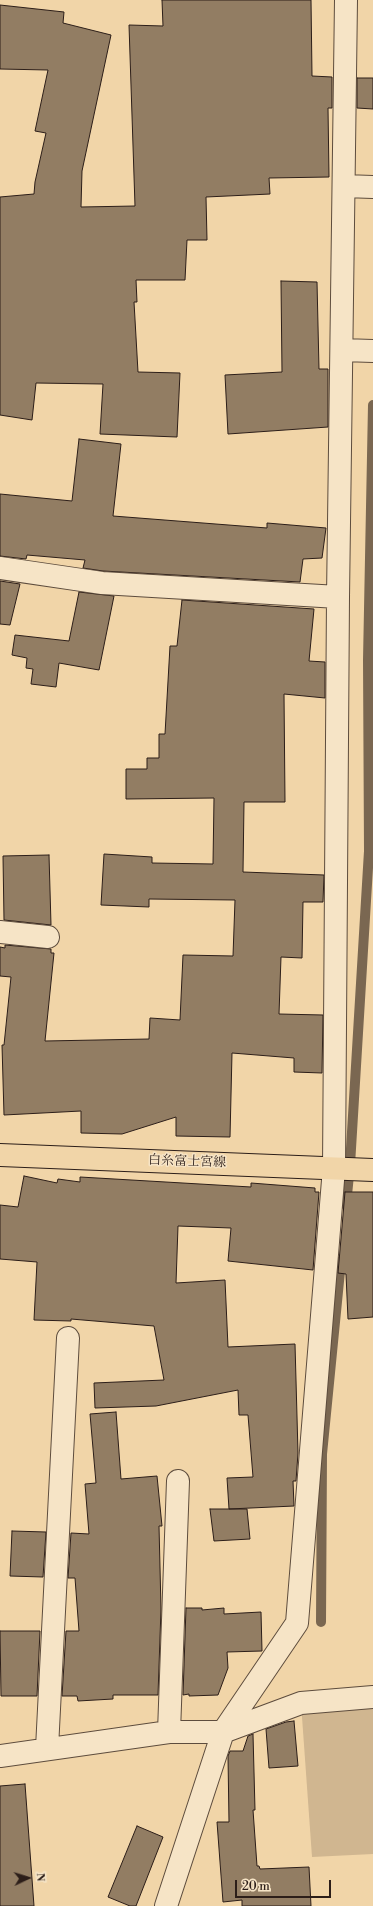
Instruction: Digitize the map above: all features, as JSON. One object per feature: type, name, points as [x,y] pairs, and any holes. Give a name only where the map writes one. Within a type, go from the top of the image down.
[{"type":"main road","name":"白糸富士宮線","points":[[0,1155],[373,1170]]},
{"type":"street","points":[[166,1906],[223,1732],[297,1623],[334,1168],[338,597],[346,0]]},
{"type":"street","points":[[344,186],[373,186]]},
{"type":"street","points":[[342,350],[373,351]]},
{"type":"street","points":[[0,568],[102,583],[338,597]]},
{"type":"street","points":[[0,932],[48,937]]},
{"type":"street","points":[[47,1748],[68,1338]]},
{"type":"street","points":[[169,1732],[178,1481]]},
{"type":"street","points":[[0,1756],[47,1748],[169,1732],[223,1732],[301,1703],[373,1696]]},
{"type":"shaded area","points":[[373,1697],[373,1854],[312,1857],[301,1703]]},
{"type":"building","points":[[162,0],[311,0],[312,76],[332,77],[332,108],[328,108],[329,177],[269,178],[270,194],[206,197],[207,240],[187,240],[185,280],[136,280],[137,302],[134,302],[138,372],[180,373],[177,437],[100,434],[103,384],[36,383],[32,420],[0,415],[0,197],[34,194],[35,182],[46,133],[35,131],[48,70],[0,69],[0,5],[64,12],[63,23],[111,35],[82,171],[81,207],[135,206],[129,25],[163,26]]},
{"type":"building","points":[[357,78],[373,78],[373,109],[357,108]]},
{"type":"building","points":[[281,281],[317,282],[319,369],[328,369],[328,427],[228,434],[225,375],[282,372]]},
{"type":"building","points":[[79,439],[121,444],[113,516],[267,528],[267,523],[326,528],[322,558],[303,559],[300,582],[103,571],[83,568],[85,560],[27,555],[26,559],[0,556],[0,494],[72,501]]},
{"type":"building","points":[[0,581],[20,584],[10,625],[0,624]]},
{"type":"building","points":[[79,592],[114,596],[99,670],[59,663],[56,687],[31,684],[33,669],[26,668],[27,658],[12,655],[15,635],[69,641]]},
{"type":"building","points":[[182,600],[314,609],[309,661],[325,662],[325,698],[284,694],[285,802],[244,802],[243,872],[324,875],[323,902],[303,902],[302,958],[281,957],[279,1014],[323,1015],[322,1073],[294,1072],[294,1058],[232,1053],[230,1137],[176,1136],[176,1117],[122,1134],[81,1133],[81,1111],[4,1115],[2,1045],[4,1045],[11,977],[0,976],[0,947],[5,948],[5,945],[51,949],[51,953],[54,953],[45,1041],[149,1039],[150,1018],[180,1020],[183,955],[233,956],[235,900],[149,899],[149,907],[101,905],[104,854],[152,857],[152,863],[213,864],[214,798],[126,799],[126,769],[147,769],[147,758],[159,758],[159,734],[165,734],[170,646],[177,646]]},
{"type":"building","points":[[49,855],[51,925],[4,920],[3,856]]},
{"type":"building","points":[[24,1176],[57,1183],[58,1179],[80,1182],[80,1177],[251,1187],[251,1183],[315,1188],[315,1192],[319,1192],[313,1270],[228,1261],[231,1228],[178,1226],[176,1283],[225,1280],[228,1347],[295,1344],[298,1453],[296,1481],[293,1481],[294,1506],[229,1509],[227,1478],[253,1477],[248,1415],[239,1415],[238,1390],[156,1406],[95,1408],[94,1383],[164,1380],[154,1326],[71,1319],[71,1321],[34,1320],[37,1262],[0,1259],[0,1205],[18,1207]]},
{"type":"building","points":[[345,1192],[373,1192],[373,1317],[348,1319],[346,1274],[338,1273]]},
{"type":"building","points":[[116,1412],[121,1479],[157,1476],[162,1526],[159,1526],[161,1609],[158,1695],[113,1695],[113,1699],[78,1701],[77,1696],[62,1696],[66,1631],[79,1631],[75,1578],[68,1578],[71,1533],[89,1534],[85,1484],[96,1483],[90,1414]]},
{"type":"building","points":[[210,1509],[247,1509],[250,1539],[214,1541]]},
{"type":"building","points":[[12,1531],[46,1532],[43,1577],[10,1576]]},
{"type":"building","points":[[186,1608],[202,1608],[202,1610],[224,1608],[224,1614],[261,1612],[262,1651],[227,1652],[228,1668],[218,1695],[183,1695]]},
{"type":"building","points":[[0,1631],[40,1631],[37,1696],[1,1696]]},
{"type":"building","points":[[294,1721],[298,1766],[269,1768],[266,1729],[286,1722]]},
{"type":"building","points":[[253,1734],[255,1810],[253,1810],[257,1866],[259,1866],[260,1869],[309,1867],[311,1906],[242,1906],[242,1900],[223,1902],[217,1822],[229,1822],[228,1756],[230,1751],[243,1751],[248,1736]]},
{"type":"building","points":[[25,1784],[34,1906],[0,1906],[0,1786]]},
{"type":"building","points":[[137,1826],[163,1837],[136,1906],[130,1906],[108,1897]]},
{"type":"waterway","points":[[346,1205],[350,1165],[369,851],[368,660],[373,405]]},
{"type":"waterway","points":[[321,1622],[322,1454],[341,1261]]}]
